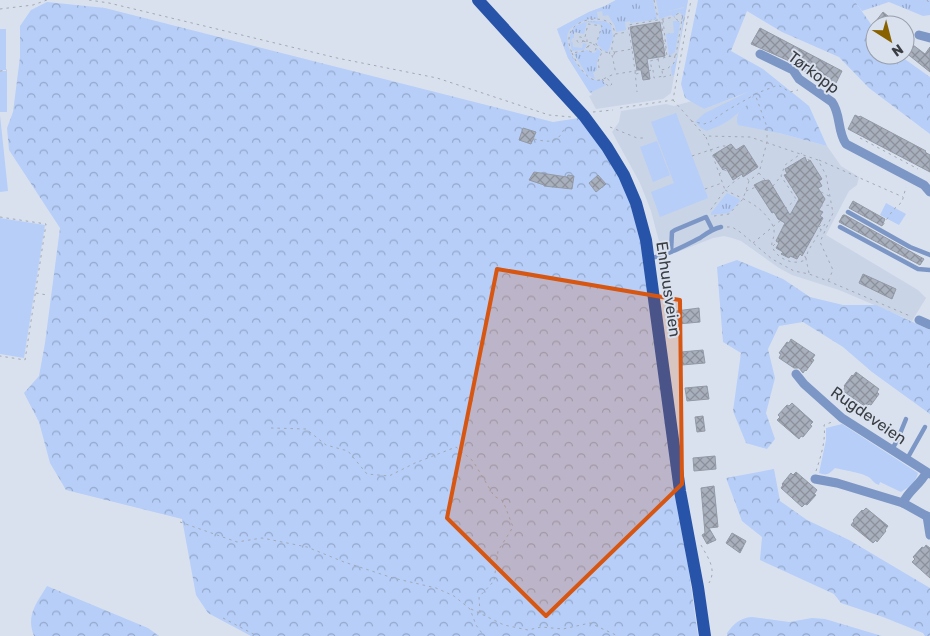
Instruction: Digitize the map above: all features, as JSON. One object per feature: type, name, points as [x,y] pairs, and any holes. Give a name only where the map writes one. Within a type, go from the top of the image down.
[{"type":"main road","name":"Enhuusveien","points":[[478,0],[584,116],[607,147],[624,175],[636,203],[650,258],[680,491],[703,586],[705,636]]},
{"type":"street","points":[[919,35],[930,38]]},
{"type":"street","name":"Tørkopp","points":[[760,54],[793,70],[799,79],[832,102],[836,107],[840,132],[846,144],[924,185],[930,192]]},
{"type":"street","points":[[918,320],[930,325]]},
{"type":"street","name":"Rugdeveien","points":[[796,374],[804,384],[842,418],[928,474]]},
{"type":"street","points":[[903,503],[907,494],[928,474]]},
{"type":"street","points":[[815,479],[837,483],[903,503],[928,517],[930,535]]},
{"type":"lane","points":[[848,212],[930,255]]},
{"type":"lane","points":[[671,252],[672,232],[706,217],[712,229]]},
{"type":"lane","points":[[650,258],[671,252],[701,237],[712,229],[721,227]]},
{"type":"lane","points":[[840,227],[918,270],[930,270]]},
{"type":"lane","points":[[892,449],[906,419]]},
{"type":"lane","points":[[906,459],[925,427]]},
{"type":"path","points":[[0,9],[33,5],[48,0]]},
{"type":"path","points":[[89,0],[109,3],[337,58],[438,78],[549,114],[576,118]]},
{"type":"path","points":[[654,0],[658,20]]},
{"type":"path","points":[[673,100],[691,0]]},
{"type":"path","points":[[927,0],[930,4]]},
{"type":"path","points":[[636,74],[671,67],[674,63],[682,20],[680,13],[663,21],[658,20],[628,25],[637,92]]},
{"type":"path","points":[[675,17],[677,20],[682,20]]},
{"type":"path","points":[[609,53],[612,50],[614,34],[613,27],[606,21],[586,20],[569,32],[568,41],[572,53],[590,78],[598,81],[616,74],[648,69]]},
{"type":"path","points":[[663,21],[667,57]]},
{"type":"path","points":[[648,43],[647,37],[663,35],[661,22],[663,21]]},
{"type":"path","points":[[587,42],[585,37],[588,24],[602,26],[596,50],[592,52],[588,46]]},
{"type":"path","points":[[614,34],[630,32]]},
{"type":"path","points":[[583,41],[596,45],[603,52],[612,55],[616,74]]},
{"type":"path","points":[[648,43],[665,41]]},
{"type":"path","points":[[648,43],[648,45],[664,43],[667,54]]},
{"type":"path","points":[[572,53],[584,51],[591,44],[596,45]]},
{"type":"path","points":[[612,55],[614,52],[632,49]]},
{"type":"path","points":[[599,68],[598,61],[603,52]]},
{"type":"path","points":[[671,75],[654,78],[650,61],[676,55]]},
{"type":"path","points":[[658,59],[663,76]]},
{"type":"path","points":[[0,71],[7,70]]},
{"type":"path","points":[[602,79],[609,87],[612,84],[606,77]]},
{"type":"path","points":[[691,120],[704,124],[755,94],[778,85],[790,92],[795,92],[806,84]]},
{"type":"path","points":[[706,217],[729,214],[743,199],[749,181],[759,174],[767,142],[767,127],[755,94]]},
{"type":"path","points":[[620,108],[673,100]]},
{"type":"path","points":[[673,100],[705,136],[725,190],[760,209],[767,217],[773,226],[772,246],[777,253],[794,263],[801,263],[806,259],[808,251],[825,224]]},
{"type":"path","points":[[588,113],[613,110]]},
{"type":"path","points":[[534,139],[548,142],[556,140],[561,136],[565,127]]},
{"type":"path","points":[[610,127],[638,138],[643,138]]},
{"type":"path","points":[[705,136],[744,136],[767,142],[811,156],[903,197]]},
{"type":"path","points":[[860,138],[918,169]]},
{"type":"path","points":[[692,156],[726,146],[729,151]]},
{"type":"path","points":[[772,186],[781,176],[785,165],[802,153]]},
{"type":"path","points":[[808,160],[811,156]]},
{"type":"path","points":[[818,160],[826,175],[831,204],[832,217],[820,242],[833,270],[828,281]]},
{"type":"path","points":[[719,174],[724,170],[727,171]]},
{"type":"path","points":[[706,217],[725,190],[744,173],[749,181]]},
{"type":"path","points":[[759,174],[765,180]]},
{"type":"path","points":[[781,176],[796,200]]},
{"type":"path","points":[[880,230],[893,210],[902,202],[909,177]]},
{"type":"path","points":[[705,188],[722,183]]},
{"type":"path","points":[[746,191],[756,187]]},
{"type":"path","points":[[821,192],[830,197]]},
{"type":"path","points":[[785,209],[796,200],[801,199]]},
{"type":"path","points":[[820,206],[831,204]]},
{"type":"path","points":[[0,217],[46,224],[25,360],[0,356]]},
{"type":"path","points":[[753,243],[781,220]]},
{"type":"path","points":[[819,226],[822,225],[821,230]]},
{"type":"path","points":[[721,227],[732,227],[772,259],[794,271],[828,281],[918,320]]},
{"type":"path","points":[[772,246],[777,242]]},
{"type":"path","points":[[772,259],[777,253]]},
{"type":"path","points":[[804,254],[809,274]]},
{"type":"path","points":[[36,293],[46,295]]},
{"type":"path","points":[[815,479],[824,444],[824,425],[842,418]]},
{"type":"path","points":[[271,428],[306,429],[326,446],[348,451],[367,474],[389,476],[415,463],[456,447],[473,461],[494,496],[503,501],[514,527],[498,551],[494,581],[479,597],[480,613]]},
{"type":"path","points":[[180,522],[237,542],[262,538],[307,547],[344,562],[393,578],[436,588],[454,596],[470,609],[504,625],[528,630],[541,627],[563,629],[590,623],[618,636]]},
{"type":"path","points":[[470,609],[476,624],[484,636]]},
{"type":"path","points":[[223,618],[257,636]]},
{"type":"highlighted area","points":[[497,269],[680,300],[682,484],[546,616],[447,518]]},
{"type":"shaded area","points":[[616,0],[688,0],[671,93],[663,99],[596,109],[589,96],[592,95],[568,58],[557,29]]},
{"type":"shaded area","points":[[748,92],[779,133],[827,146],[841,166],[859,177],[857,185],[849,191],[826,235],[918,290],[926,298],[912,321],[839,290],[792,275],[741,241],[732,238],[724,236],[713,238],[675,253],[661,249],[651,211],[640,183],[612,132],[619,122],[621,111],[666,104],[674,106],[692,101],[704,109]]},
{"type":"green space","points":[[616,0],[653,0],[657,19],[625,22],[626,30],[616,32],[615,26],[608,15],[603,16],[602,11],[597,12],[598,19],[586,20],[571,28],[567,40],[572,56],[582,71],[589,77],[595,80],[602,80],[606,85],[590,93],[568,58],[557,29]]},
{"type":"green space","points":[[638,0],[651,0],[655,19],[644,21]]},
{"type":"green space","points":[[656,0],[683,0],[684,7],[659,13]]},
{"type":"green space","points":[[683,0],[688,0],[680,42],[683,16],[679,12],[674,17],[671,15],[659,19],[658,13],[684,8]]},
{"type":"green space","points":[[698,0],[854,0],[865,16],[865,65],[913,65],[930,77],[930,134],[869,88],[839,57],[782,32],[747,11],[731,51],[763,69],[809,106],[827,146],[779,133],[738,125],[738,114],[752,101],[748,92],[704,109],[685,98],[681,84]]},
{"type":"green space","points":[[854,0],[930,0],[930,15],[923,16],[889,2],[862,11]]},
{"type":"green space","points":[[47,2],[105,8],[553,122],[579,118],[606,149],[640,222],[698,636],[251,636],[208,613],[196,595],[182,519],[66,490],[50,463],[39,422],[24,393],[39,376],[60,228],[9,150],[7,128],[13,112],[20,57],[20,26],[31,10]]},
{"type":"green space","points":[[590,21],[605,21],[611,25],[613,38],[608,52],[597,44],[602,25],[587,22],[584,34],[574,32],[574,38],[571,41],[573,47],[582,48],[583,43],[587,44],[584,50],[572,51],[570,35],[572,31],[578,25],[583,23]]},
{"type":"green space","points":[[673,21],[679,21],[680,24],[675,52],[669,56],[666,34],[674,33]]},
{"type":"green space","points":[[0,29],[6,29],[6,70],[0,70]]},
{"type":"green space","points":[[597,48],[601,52],[597,61],[597,70],[593,73],[595,79],[587,75],[574,54],[587,50],[593,53],[596,52]]},
{"type":"green space","points":[[678,52],[674,75],[672,76],[671,67]]},
{"type":"green space","points":[[0,71],[7,71],[7,112],[0,112]]},
{"type":"green space","points":[[748,92],[753,95],[752,101],[724,123],[707,131],[695,122],[705,113]]},
{"type":"green space","points":[[676,113],[708,198],[660,217],[651,192],[674,183],[651,122]]},
{"type":"green space","points":[[0,115],[8,191],[0,192]]},
{"type":"green space","points":[[657,141],[670,175],[653,182],[640,147]]},
{"type":"green space","points":[[727,193],[740,201],[729,213],[711,215],[711,213]]},
{"type":"green space","points":[[886,203],[906,214],[899,225],[880,215]]},
{"type":"green space","points":[[0,218],[45,225],[24,358],[0,354]]},
{"type":"green space","points":[[737,260],[783,279],[810,297],[843,305],[876,305],[930,330],[930,414],[872,372],[843,347],[803,322],[779,326],[768,349],[775,378],[766,413],[775,439],[767,449],[746,443],[733,411],[741,353],[723,342],[717,267]]},
{"type":"green space","points":[[842,424],[918,473],[914,482],[901,492],[880,482],[879,485],[867,476],[853,472],[835,468],[828,474],[819,473],[826,440],[826,428]]},
{"type":"green space","points":[[774,469],[780,501],[807,520],[849,540],[930,588],[930,636],[925,636],[923,633],[883,617],[841,603],[834,594],[760,560],[762,537],[742,521],[726,478]]},
{"type":"green space","points":[[47,586],[148,628],[159,636],[34,636],[31,622],[33,610]]},
{"type":"green space","points":[[752,617],[789,622],[812,618],[825,619],[882,636],[727,636],[727,633],[737,622]]},
{"type":"building","points":[[660,22],[665,56],[647,59],[650,79],[643,80],[641,70],[637,70],[630,27]]},
{"type":"building","points":[[760,28],[842,71],[834,87],[799,68],[796,64],[751,44]]},
{"type":"building","points":[[915,46],[925,54],[930,47],[930,72],[915,60]]},
{"type":"building","points":[[855,115],[926,151],[930,155],[930,172],[848,129]]},
{"type":"building","points":[[523,128],[536,132],[531,144],[519,140]]},
{"type":"building","points":[[731,144],[736,150],[744,145],[758,167],[743,177],[742,174],[733,180],[726,168],[723,170],[713,155]]},
{"type":"building","points":[[805,157],[807,162],[810,160],[822,179],[819,181],[822,186],[818,188],[825,199],[819,210],[823,212],[820,216],[823,218],[802,256],[800,254],[797,259],[781,254],[783,252],[776,248],[779,243],[776,241],[785,223],[778,219],[774,212],[772,213],[754,185],[769,180],[790,215],[799,199],[784,175],[787,174],[785,169]]},
{"type":"building","points":[[534,172],[567,177],[568,175],[574,176],[572,189],[544,186],[529,180]]},
{"type":"building","points":[[598,175],[606,184],[596,192],[589,183]]},
{"type":"building","points":[[853,201],[885,219],[882,226],[849,208]]},
{"type":"building","points":[[843,215],[924,259],[920,265],[839,222]]},
{"type":"building","points":[[863,274],[896,289],[892,299],[859,283]]},
{"type":"building","points":[[699,308],[700,322],[678,324],[676,311]]},
{"type":"building","points":[[791,339],[815,355],[812,359],[814,360],[803,373],[799,368],[794,368],[779,358],[781,354],[779,353]]},
{"type":"building","points":[[703,350],[705,363],[682,365],[681,352]]},
{"type":"building","points":[[856,372],[879,389],[877,392],[879,394],[871,405],[869,404],[866,407],[843,391],[844,386]]},
{"type":"building","points":[[707,386],[709,399],[687,401],[685,388]]},
{"type":"building","points":[[792,403],[813,422],[803,437],[801,436],[799,439],[777,420],[780,417],[778,415],[787,405],[789,406]]},
{"type":"building","points":[[703,416],[705,431],[697,432],[695,417]]},
{"type":"building","points":[[715,456],[716,469],[694,471],[693,458]]},
{"type":"building","points":[[796,472],[817,490],[814,494],[816,495],[807,505],[805,504],[802,507],[781,488],[791,473],[793,475]]},
{"type":"building","points":[[714,486],[718,527],[709,528],[716,540],[707,544],[702,535],[705,533],[701,488]]},
{"type":"building","points":[[866,508],[888,526],[877,542],[876,540],[873,543],[851,525],[853,520]]},
{"type":"building","points":[[732,533],[746,541],[740,553],[726,543]]},
{"type":"building","points":[[926,545],[930,548],[930,578],[912,562],[915,559],[913,557]]}]
